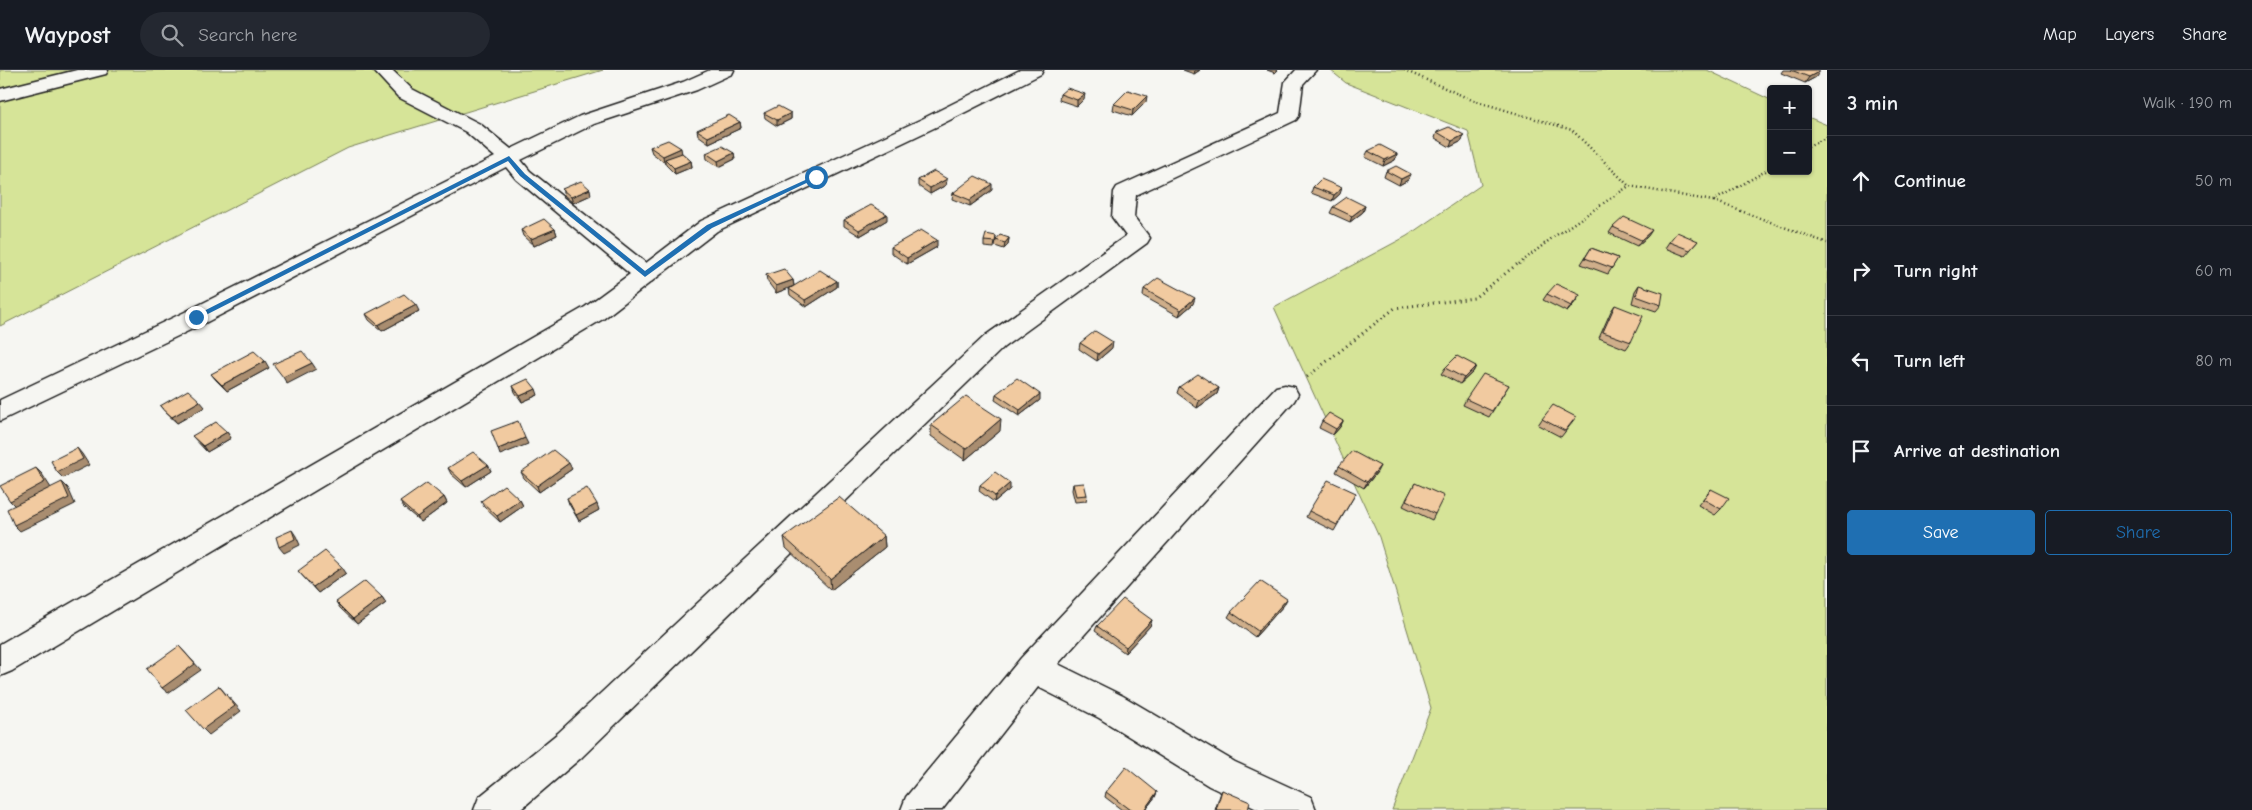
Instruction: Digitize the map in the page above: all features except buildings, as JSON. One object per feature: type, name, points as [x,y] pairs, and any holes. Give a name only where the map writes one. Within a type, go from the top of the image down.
[{"type":"street","points":[[0,95],[99,70]]},
{"type":"street","points":[[382,70],[405,93],[473,128],[509,158],[522,175],[645,274]]},
{"type":"street","points":[[0,411],[196,317],[587,120],[690,86],[725,70]]},
{"type":"street","points":[[0,661],[594,313],[709,226],[834,169],[1034,70]]},
{"type":"street","points":[[492,810],[570,745],[995,341],[1139,238],[1123,217],[1125,192],[1289,116],[1294,82],[1307,70]]},
{"type":"street","points":[[919,810],[1033,668],[1285,394]]},
{"type":"street","points":[[1033,668],[1111,707],[1222,774],[1298,810]]},
{"type":"path","points":[[1404,70],[1472,100],[1572,130],[1629,186],[1713,201],[1827,243]]},
{"type":"path","points":[[1812,145],[1827,137]]},
{"type":"path","points":[[1713,201],[1767,170]]},
{"type":"path","points":[[1285,394],[1395,308],[1474,298],[1552,238],[1629,186]]},
{"type":"green space","points":[[0,70],[603,70],[348,148],[0,326]]},
{"type":"green space","points":[[1330,70],[1707,70],[1767,98],[1767,175],[1812,175],[1812,119],[1827,125],[1827,810],[1392,810],[1431,708],[1379,537],[1274,307],[1407,236],[1481,185],[1468,131],[1346,83]]},
{"type":"route","points":[[196,317],[509,158],[522,175],[645,274],[709,226],[816,177]]}]
